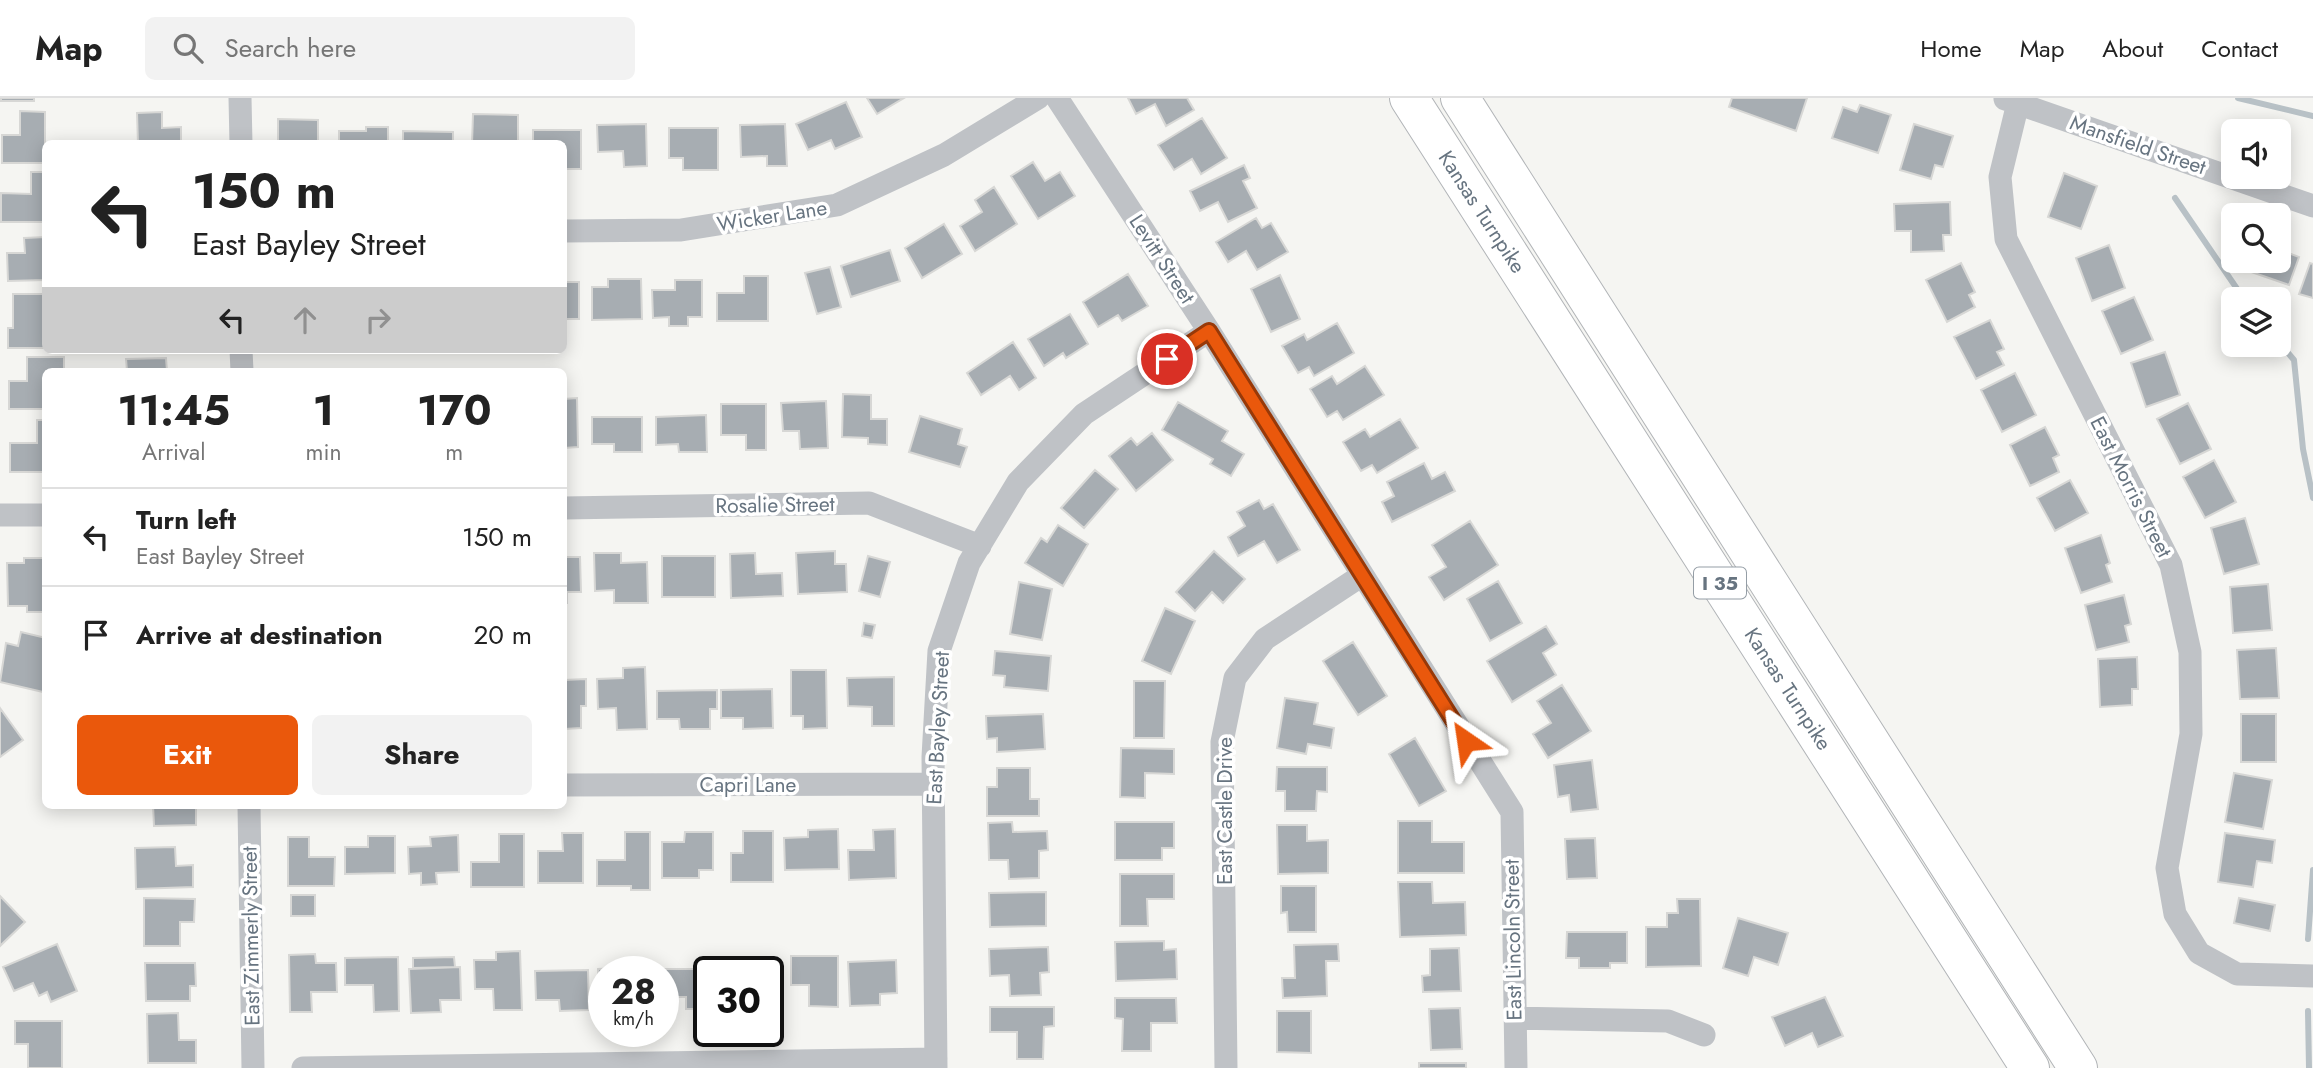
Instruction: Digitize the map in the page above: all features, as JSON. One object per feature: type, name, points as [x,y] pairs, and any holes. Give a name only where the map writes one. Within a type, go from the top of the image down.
[{"type":"highway","name":"Kansas Turnpike","points":[[1409,98],[2030,1068]]},
{"type":"highway","name":"Kansas Turnpike","points":[[1460,98],[2078,1068]]},
{"type":"street","points":[[240,98],[241,140]]},
{"type":"street","name":"Wicker Lane","points":[[567,231],[681,230],[837,205],[944,155],[1038,98]]},
{"type":"street","name":"Levitt Street","points":[[1057,98],[1209,331],[1512,812]]},
{"type":"street","name":"Mansfield Street","points":[[2010,100],[2313,206]]},
{"type":"street","name":"East Morris Street","points":[[2010,100],[2000,177],[2006,239],[2171,565],[2190,652],[2191,734],[2167,868],[2175,914],[2199,953],[2237,974],[2313,976]]},
{"type":"street","name":"East Bayley Street","points":[[936,1064],[933,784],[939,651],[969,563],[1018,482],[1084,414],[1209,331]]},
{"type":"street","name":"Rosalie Street","points":[[567,508],[869,503],[979,546]]},
{"type":"street","points":[[0,515],[42,515]]},
{"type":"street","name":"East Castle Drive","points":[[1226,1068],[1222,743],[1235,678],[1265,639],[1361,576]]},
{"type":"street","name":"Capri Lane","points":[[567,785],[933,784]]},
{"type":"street","name":"East Zimmerly Street","points":[[249,809],[253,1068]]},
{"type":"street","name":"East Lincoln Street","points":[[1512,812],[1516,1068]]},
{"type":"street","points":[[1515,1018],[1668,1021],[1704,1035]]},
{"type":"street","points":[[303,1068],[936,1064]]},
{"type":"building","points":[[1,98],[34,98],[34,101],[1,101]]},
{"type":"building","points":[[867,98],[904,98],[877,114]]},
{"type":"building","points":[[1128,98],[1187,98],[1194,110],[1166,126],[1155,104],[1136,114]]},
{"type":"building","points":[[1732,98],[1807,98],[1796,131],[1729,107]]},
{"type":"building","points":[[846,102],[862,137],[835,149],[831,140],[808,150],[796,124]]},
{"type":"building","points":[[1860,105],[1891,115],[1878,153],[1832,138],[1843,107],[1857,112]]},
{"type":"building","points":[[20,111],[45,112],[42,163],[2,163],[2,135],[20,135]]},
{"type":"building","points":[[162,112],[162,128],[181,127],[181,140],[138,140],[137,113]]},
{"type":"building","points":[[473,114],[518,115],[518,140],[472,140]]},
{"type":"building","points":[[1202,118],[1227,158],[1201,174],[1192,159],[1174,170],[1158,145]]},
{"type":"building","points":[[278,119],[318,120],[318,140],[278,140]]},
{"type":"building","points":[[646,124],[647,166],[624,167],[623,151],[598,152],[597,125]]},
{"type":"building","points":[[785,124],[787,166],[767,166],[767,156],[741,157],[740,125]]},
{"type":"building","points":[[1914,124],[1953,136],[1943,167],[1935,165],[1931,179],[1900,170]]},
{"type":"building","points":[[366,127],[388,127],[388,140],[339,140],[339,131],[366,131]]},
{"type":"building","points":[[669,128],[718,128],[718,170],[683,170],[683,158],[669,158]]},
{"type":"building","points":[[533,130],[581,130],[581,169],[567,169],[567,140],[533,140]]},
{"type":"building","points":[[403,131],[453,132],[453,140],[403,140]]},
{"type":"building","points":[[1033,162],[1045,181],[1060,172],[1075,196],[1038,219],[1011,176]]},
{"type":"building","points":[[1244,165],[1250,178],[1243,181],[1257,208],[1228,222],[1218,202],[1200,211],[1190,191]]},
{"type":"building","points":[[31,172],[42,172],[42,222],[1,222],[1,193],[31,194]]},
{"type":"building","points":[[2064,173],[2097,186],[2081,229],[2048,217]]},
{"type":"building","points":[[994,187],[1017,224],[975,251],[960,226],[982,212],[975,200]]},
{"type":"building","points":[[1950,202],[1951,235],[1943,235],[1944,251],[1911,252],[1911,231],[1895,231],[1894,204]]},
{"type":"building","points":[[1256,218],[1262,228],[1271,223],[1288,252],[1257,270],[1246,251],[1228,262],[1216,242]]},
{"type":"building","points":[[944,224],[962,254],[922,278],[905,248]]},
{"type":"building","points":[[42,237],[42,280],[8,281],[7,253],[25,253],[24,238]]},
{"type":"building","points":[[2109,245],[2125,288],[2092,301],[2076,258]]},
{"type":"building","points":[[890,250],[900,281],[851,297],[841,266]]},
{"type":"building","points":[[2291,254],[2299,257],[2289,285],[2254,273],[2291,273]]},
{"type":"building","points":[[1961,263],[1975,292],[1969,295],[1975,307],[1947,322],[1926,280]]},
{"type":"building","points":[[2310,263],[2313,264],[2313,298],[2299,294]]},
{"type":"building","points":[[830,267],[841,307],[817,314],[805,273]]},
{"type":"building","points":[[1128,274],[1148,306],[1122,321],[1118,315],[1098,327],[1083,302]]},
{"type":"building","points":[[1280,275],[1300,319],[1271,332],[1251,289]]},
{"type":"building","points":[[744,276],[768,276],[768,321],[717,321],[717,293],[744,293]]},
{"type":"building","points":[[608,279],[641,279],[642,319],[592,320],[592,287],[608,287]]},
{"type":"building","points":[[675,280],[702,280],[702,317],[688,317],[688,326],[669,326],[669,317],[653,318],[652,290],[675,290]]},
{"type":"building","points":[[567,282],[579,282],[579,319],[567,319]]},
{"type":"building","points":[[13,294],[42,294],[42,348],[8,348],[8,328],[13,328]]},
{"type":"building","points":[[2134,297],[2153,340],[2121,354],[2102,311]]},
{"type":"building","points":[[1070,314],[1088,344],[1066,358],[1063,353],[1044,366],[1028,339]]},
{"type":"building","points":[[1990,320],[2004,349],[1997,352],[2004,365],[1976,379],[1954,337]]},
{"type":"building","points":[[1337,323],[1354,353],[1314,376],[1309,367],[1298,373],[1282,346],[1304,334],[1307,340]]},
{"type":"building","points":[[1013,342],[1036,378],[1019,390],[1010,376],[981,395],[967,373]]},
{"type":"building","points":[[2165,352],[2180,395],[2146,407],[2131,363]]},
{"type":"building","points":[[27,357],[64,357],[64,368],[42,368],[42,409],[9,409],[9,381],[27,381]]},
{"type":"building","points":[[166,358],[167,368],[127,368],[126,359]]},
{"type":"building","points":[[1365,366],[1384,395],[1343,420],[1337,411],[1327,417],[1310,389],[1332,376],[1337,384]]},
{"type":"building","points":[[2015,373],[2036,415],[2002,432],[1981,390]]},
{"type":"building","points":[[843,394],[871,395],[871,419],[887,419],[887,445],[868,444],[868,438],[842,437]]},
{"type":"building","points":[[577,398],[578,447],[567,448],[567,399]]},
{"type":"building","points":[[826,401],[828,448],[800,449],[799,431],[783,431],[781,403]]},
{"type":"building","points":[[1178,402],[1228,431],[1222,441],[1244,454],[1231,476],[1210,464],[1213,459],[1162,430]]},
{"type":"building","points":[[2188,403],[2211,449],[2180,464],[2157,419]]},
{"type":"building","points":[[721,404],[766,404],[766,450],[746,450],[746,435],[721,435]]},
{"type":"building","points":[[706,415],[707,452],[679,452],[678,444],[656,445],[656,417]]},
{"type":"building","points":[[920,416],[962,429],[958,444],[967,447],[960,467],[909,452]]},
{"type":"building","points":[[592,417],[642,417],[642,452],[614,452],[614,444],[592,444]]},
{"type":"building","points":[[1400,419],[1418,448],[1377,473],[1372,465],[1361,471],[1343,442],[1365,429],[1370,437]]},
{"type":"building","points":[[37,420],[42,420],[42,472],[10,472],[10,443],[37,443]]},
{"type":"building","points":[[2045,427],[2059,455],[2053,458],[2059,472],[2030,486],[2010,445]]},
{"type":"building","points":[[1152,433],[1173,460],[1136,491],[1109,456],[1131,438],[1137,445]]},
{"type":"building","points":[[2214,460],[2236,502],[2205,518],[2183,477]]},
{"type":"building","points":[[1424,463],[1432,479],[1445,472],[1455,491],[1392,522],[1382,502],[1394,496],[1387,482]]},
{"type":"building","points":[[1095,470],[1118,489],[1084,528],[1061,508]]},
{"type":"building","points":[[2070,480],[2088,513],[2055,531],[2037,498]]},
{"type":"building","points":[[1259,500],[1264,509],[1273,504],[1300,550],[1277,563],[1264,541],[1238,556],[1228,537],[1245,526],[1237,512]]},
{"type":"building","points":[[2245,518],[2259,564],[2224,574],[2211,528]]},
{"type":"building","points":[[1470,521],[1498,565],[1444,600],[1429,577],[1446,567],[1432,545]]},
{"type":"building","points":[[1058,525],[1088,544],[1063,586],[1025,563],[1041,538],[1047,542]]},
{"type":"building","points":[[2101,535],[2110,563],[2106,565],[2112,582],[2081,593],[2065,548]]},
{"type":"building","points":[[835,551],[835,564],[846,564],[847,592],[798,594],[796,553]]},
{"type":"building","points":[[1214,551],[1245,579],[1223,603],[1212,592],[1195,611],[1176,592]]},
{"type":"building","points":[[594,553],[621,553],[621,563],[647,562],[648,603],[614,603],[614,590],[595,591]]},
{"type":"building","points":[[755,553],[756,574],[782,573],[783,596],[731,598],[730,554]]},
{"type":"building","points":[[662,556],[715,556],[715,597],[662,597]]},
{"type":"building","points":[[868,556],[890,562],[880,597],[859,591]]},
{"type":"building","points":[[567,557],[580,557],[581,592],[567,592]]},
{"type":"building","points":[[24,558],[42,558],[42,612],[27,612],[27,606],[8,606],[7,563],[24,563]]},
{"type":"building","points":[[1498,581],[1522,623],[1490,641],[1467,599]]},
{"type":"building","points":[[1019,582],[1052,589],[1042,640],[1010,634]]},
{"type":"building","points":[[2268,584],[2272,630],[2233,633],[2230,587]]},
{"type":"building","points":[[2124,595],[2131,624],[2125,626],[2129,642],[2096,650],[2085,605]]},
{"type":"building","points":[[1165,608],[1195,621],[1171,674],[1142,661]]},
{"type":"building","points":[[864,623],[875,625],[872,638],[862,636]]},
{"type":"building","points":[[1546,626],[1557,644],[1543,653],[1556,675],[1512,702],[1487,661]]},
{"type":"building","points":[[21,632],[42,637],[42,692],[0,682],[6,643],[18,646]]},
{"type":"building","points":[[1353,642],[1387,696],[1358,715],[1323,661]]},
{"type":"building","points":[[2276,648],[2279,698],[2240,699],[2237,650]]},
{"type":"building","points":[[995,651],[1051,656],[1048,691],[1004,687],[1005,676],[993,675]]},
{"type":"building","points":[[2137,657],[2138,689],[2132,689],[2132,705],[2100,707],[2098,659]]},
{"type":"building","points":[[645,667],[647,729],[617,730],[616,708],[598,709],[597,679],[623,678],[623,668]]},
{"type":"building","points":[[791,670],[826,670],[827,728],[803,729],[803,716],[791,716]]},
{"type":"building","points":[[894,677],[894,726],[872,726],[872,707],[848,706],[847,678]]},
{"type":"building","points":[[586,679],[586,706],[581,706],[581,728],[567,729],[567,680]]},
{"type":"building","points":[[1134,681],[1165,681],[1164,738],[1134,738]]},
{"type":"building","points":[[1562,685],[1591,731],[1548,758],[1533,734],[1551,723],[1537,701]]},
{"type":"building","points":[[772,689],[773,728],[743,729],[743,718],[721,718],[721,690]]},
{"type":"building","points":[[717,690],[717,709],[710,709],[710,729],[680,729],[679,719],[657,719],[657,691]]},
{"type":"building","points":[[1285,698],[1318,703],[1314,724],[1334,728],[1331,748],[1308,744],[1306,754],[1277,748]]},
{"type":"building","points":[[0,708],[23,740],[0,757]]},
{"type":"building","points":[[1043,714],[1045,749],[997,752],[997,738],[987,739],[986,716]]},
{"type":"building","points":[[2241,714],[2276,714],[2276,762],[2241,762]]},
{"type":"building","points":[[1415,738],[1446,791],[1419,806],[1389,754]]},
{"type":"building","points":[[1121,748],[1174,749],[1174,774],[1145,773],[1145,798],[1120,797]]},
{"type":"building","points":[[1592,760],[1598,809],[1571,812],[1569,795],[1558,797],[1554,765]]},
{"type":"building","points":[[1277,767],[1327,767],[1327,792],[1317,791],[1316,811],[1285,811],[1285,791],[1276,791]]},
{"type":"building","points":[[997,768],[1030,768],[1030,799],[1039,799],[1039,816],[987,816],[987,787],[997,787]]},
{"type":"building","points":[[2234,773],[2272,780],[2263,829],[2225,822]]},
{"type":"building","points":[[153,809],[196,809],[196,825],[154,826]]},
{"type":"building","points":[[1398,821],[1432,821],[1432,842],[1464,842],[1464,873],[1398,873]]},
{"type":"building","points":[[1012,822],[1013,832],[1047,831],[1048,850],[1039,851],[1039,878],[1009,879],[1008,860],[989,860],[988,823]]},
{"type":"building","points":[[1115,822],[1174,822],[1174,848],[1162,848],[1162,860],[1115,860]]},
{"type":"building","points":[[1277,825],[1307,825],[1307,841],[1328,840],[1328,873],[1278,874]]},
{"type":"building","points":[[838,829],[839,869],[785,870],[784,838],[808,837],[808,830]]},
{"type":"building","points":[[895,829],[896,878],[849,880],[848,850],[874,850],[873,830]]},
{"type":"building","points":[[743,831],[773,831],[773,882],[731,882],[731,853],[743,853]]},
{"type":"building","points":[[625,832],[650,832],[650,890],[631,890],[631,886],[597,886],[597,860],[625,860]]},
{"type":"building","points":[[685,832],[713,832],[713,870],[699,870],[699,878],[662,878],[662,842],[684,842]]},
{"type":"building","points":[[562,833],[583,833],[583,883],[538,883],[538,851],[563,851]]},
{"type":"building","points":[[2225,833],[2275,840],[2272,863],[2257,861],[2253,887],[2218,882]]},
{"type":"building","points":[[499,834],[524,834],[524,887],[471,887],[471,862],[499,862]]},
{"type":"building","points":[[458,835],[459,872],[436,873],[437,884],[421,885],[421,873],[409,874],[408,847],[431,846],[430,837]]},
{"type":"building","points":[[368,836],[395,836],[395,873],[345,874],[345,847],[368,847]]},
{"type":"building","points":[[288,837],[309,837],[309,857],[335,857],[334,886],[288,886]]},
{"type":"building","points":[[1595,838],[1597,878],[1567,879],[1565,839]]},
{"type":"building","points":[[175,847],[176,866],[193,865],[193,887],[136,889],[135,848]]},
{"type":"building","points":[[1120,874],[1174,874],[1174,899],[1147,899],[1148,926],[1120,926]]},
{"type":"building","points":[[1398,882],[1432,882],[1433,903],[1465,902],[1466,935],[1400,937]]},
{"type":"building","points":[[1281,886],[1316,886],[1316,932],[1288,932],[1287,912],[1281,913]]},
{"type":"building","points":[[1046,892],[1046,926],[990,927],[989,893]]},
{"type":"building","points":[[291,895],[315,895],[315,916],[291,916]]},
{"type":"building","points":[[0,896],[25,922],[0,946]]},
{"type":"building","points":[[144,898],[195,899],[194,922],[180,922],[180,946],[144,946]]},
{"type":"building","points":[[2239,898],[2275,905],[2270,931],[2234,923]]},
{"type":"building","points":[[1677,899],[1700,899],[1701,966],[1646,967],[1646,927],[1667,927],[1667,913],[1678,913]]},
{"type":"building","points":[[1738,918],[1788,933],[1778,965],[1754,957],[1748,976],[1723,968]]},
{"type":"building","points":[[1567,932],[1627,932],[1627,963],[1610,963],[1610,968],[1579,968],[1579,958],[1566,958]]},
{"type":"building","points":[[1164,941],[1164,950],[1176,949],[1177,979],[1116,981],[1115,942]]},
{"type":"building","points":[[57,944],[77,991],[51,1002],[47,992],[39,996],[33,983],[14,991],[3,967]]},
{"type":"building","points":[[1338,944],[1339,961],[1326,961],[1327,996],[1283,998],[1282,978],[1295,978],[1294,945]]},
{"type":"building","points":[[1048,947],[1049,972],[1040,973],[1041,995],[1010,996],[1009,975],[990,976],[989,949]]},
{"type":"building","points":[[1459,948],[1461,991],[1423,992],[1422,976],[1430,975],[1430,949]]},
{"type":"building","points":[[520,951],[522,1010],[494,1010],[493,989],[475,989],[474,960],[496,960],[496,952]]},
{"type":"building","points":[[315,954],[316,963],[336,963],[337,992],[311,992],[312,1012],[290,1012],[289,955]]},
{"type":"building","points":[[791,956],[838,956],[838,1007],[809,1006],[809,985],[791,985]]},
{"type":"building","points":[[398,957],[399,1011],[374,1012],[373,985],[345,985],[345,958]]},
{"type":"building","points":[[454,957],[455,967],[413,968],[413,958]]},
{"type":"building","points":[[896,960],[897,993],[880,994],[880,1005],[850,1006],[848,962]]},
{"type":"building","points":[[145,963],[195,963],[196,986],[190,986],[190,1001],[146,1001]]},
{"type":"building","points":[[460,967],[461,1000],[440,1000],[441,1012],[411,1013],[409,969]]},
{"type":"building","points":[[679,969],[693,969],[693,1009],[686,1009],[686,997],[679,997]]},
{"type":"building","points":[[588,970],[588,1010],[560,1011],[559,1000],[536,1000],[535,971]]},
{"type":"building","points":[[1825,997],[1843,1036],[1818,1047],[1812,1033],[1785,1046],[1772,1017]]},
{"type":"building","points":[[1115,998],[1176,998],[1177,1023],[1151,1023],[1151,1051],[1122,1051],[1123,1019],[1115,1018]]},
{"type":"building","points":[[990,1007],[1054,1007],[1054,1026],[1044,1027],[1043,1059],[1017,1059],[1017,1032],[990,1032]]},
{"type":"building","points":[[1460,1008],[1462,1049],[1431,1050],[1429,1009]]},
{"type":"building","points":[[1277,1011],[1311,1011],[1311,1053],[1277,1052]]},
{"type":"building","points":[[178,1013],[179,1040],[196,1040],[196,1063],[148,1063],[147,1014]]},
{"type":"building","points":[[15,1021],[62,1021],[62,1068],[28,1068],[28,1044],[15,1044]]},
{"type":"building","points":[[1419,1063],[1466,1063],[1466,1068],[1419,1068]]},
{"type":"waterway","points":[[2238,98],[2313,116]]},
{"type":"waterway","points":[[2175,198],[2236,287]]},
{"type":"waterway","points":[[2291,356],[2294,360],[2303,449],[2313,498]]},
{"type":"waterway","points":[[2308,939],[2313,870]]},
{"type":"waterway","points":[[2308,1011],[2309,1068]]},
{"type":"route","points":[[1167,359],[1209,331],[1466,741]]}]
